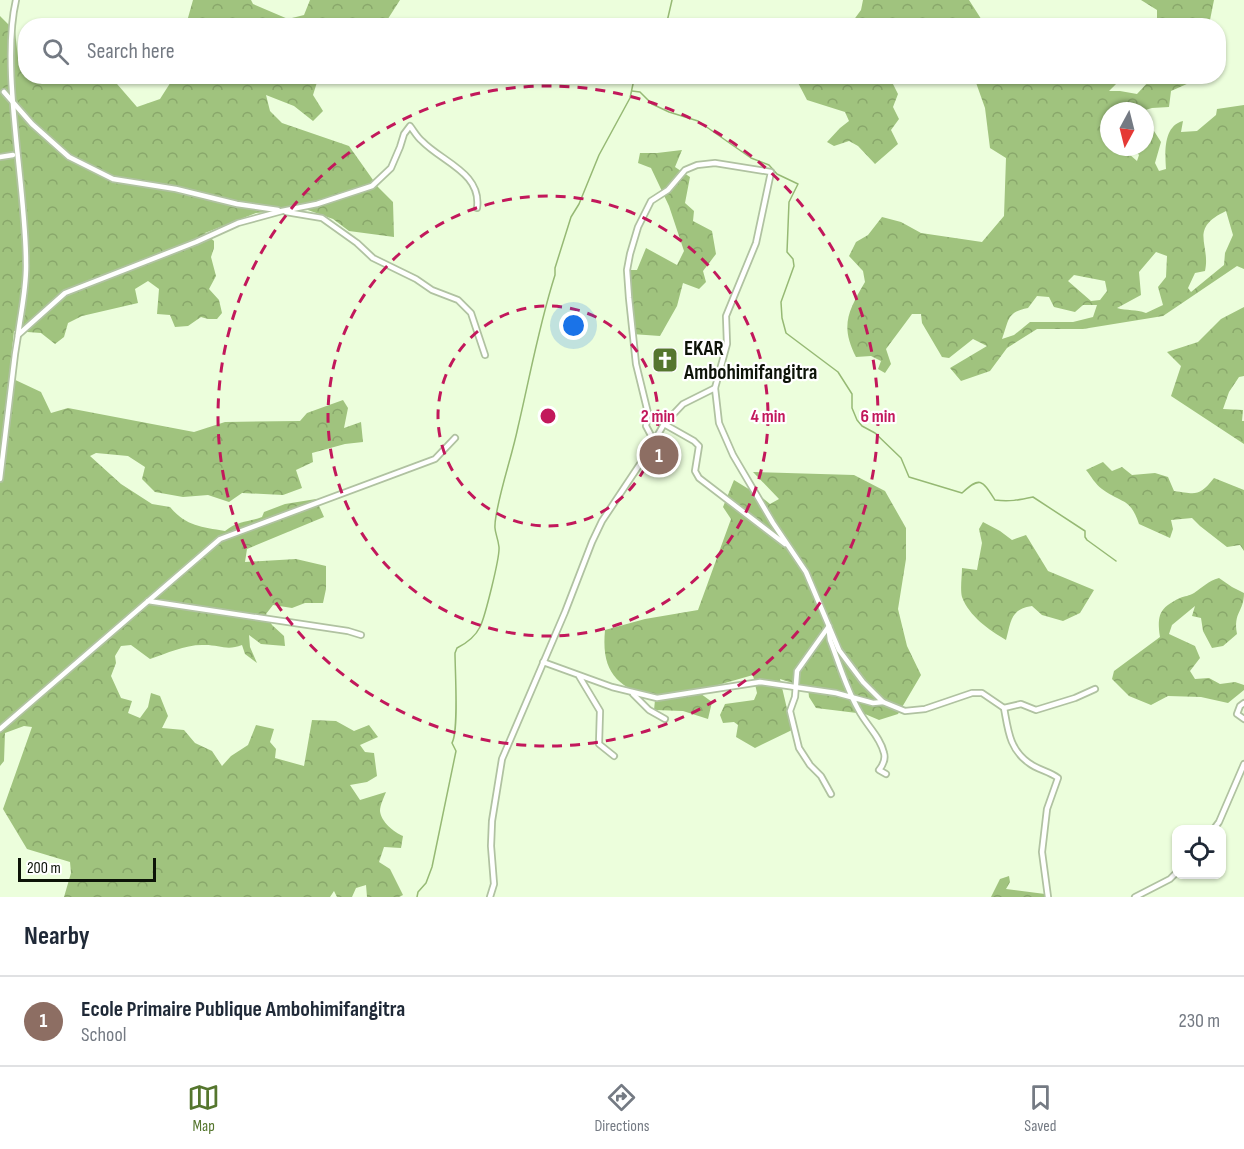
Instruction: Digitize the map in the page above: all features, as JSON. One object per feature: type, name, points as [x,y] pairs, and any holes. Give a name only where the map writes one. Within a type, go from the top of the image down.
[{"type":"street","points":[[6,30],[9,14],[16,0]]},
{"type":"street","points":[[4,82],[5,103]]},
{"type":"street","points":[[4,92],[32,124],[69,157],[113,179],[176,189],[237,204],[322,219],[357,243],[373,258],[416,279],[432,290],[458,300],[471,313],[485,355]]},
{"type":"street","points":[[0,479],[27,262],[8,124]]},
{"type":"street","points":[[18,335],[66,293],[238,223],[317,204],[372,186],[391,168],[404,134],[410,126],[422,142],[446,158],[470,180],[476,190],[477,208]]},
{"type":"street","points":[[0,157],[13,155]]},
{"type":"street","points":[[654,441],[646,426],[648,413],[636,364],[627,270],[638,226],[651,201],[668,190],[685,170],[697,165],[710,163],[771,172],[756,243],[726,316],[727,344],[715,388],[719,423],[751,488],[806,572],[844,657],[863,682],[883,702],[905,711],[914,711],[972,693],[982,693],[1004,708],[1022,704],[1036,710],[1095,689]]},
{"type":"street","points":[[490,897],[494,884],[492,821],[502,759],[602,521],[664,424],[683,404],[715,388]]},
{"type":"street","points":[[664,424],[699,446],[695,471],[699,478],[790,548]]},
{"type":"street","points":[[0,729],[220,539],[435,459],[455,438]]},
{"type":"street","points":[[148,601],[348,631],[361,635]]},
{"type":"street","points":[[829,626],[797,671],[795,697],[790,711],[799,748],[810,765],[821,776],[831,794]]},
{"type":"street","points":[[829,626],[830,640],[852,696],[864,720],[880,740],[885,756],[879,770],[886,774]]},
{"type":"street","points":[[543,662],[633,694],[657,698],[751,682],[795,686],[852,696],[873,703],[883,702]]},
{"type":"street","points":[[579,675],[600,711],[599,744],[614,756]]},
{"type":"street","points":[[633,694],[649,710],[665,719]]},
{"type":"street","points":[[1244,703],[1240,706],[1238,714],[1244,718]]},
{"type":"street","points":[[1004,708],[1007,731],[1020,754],[1029,763],[1058,778],[1047,809],[1042,852],[1048,897]]},
{"type":"street","points":[[1217,825],[1244,764]]},
{"type":"street","points":[[1135,897],[1172,877]]},
{"type":"green space","points":[[193,0],[251,0],[253,4],[286,18],[188,18]]},
{"type":"green space","points":[[310,0],[400,0],[388,18],[292,18],[304,15]]},
{"type":"green space","points":[[863,0],[969,0],[981,18],[855,18],[861,10]]},
{"type":"green space","points":[[1141,0],[1214,0],[1210,18],[1157,18],[1157,10]]},
{"type":"green space","points":[[0,16],[15,31],[18,84],[117,84],[137,107],[160,99],[170,84],[316,84],[313,95],[323,111],[313,121],[294,106],[266,95],[270,111],[282,123],[349,146],[378,187],[393,202],[394,237],[349,231],[333,219],[305,209],[256,213],[205,233],[214,241],[211,257],[216,276],[209,289],[219,300],[222,313],[217,319],[201,317],[188,326],[175,327],[170,315],[157,314],[159,289],[148,281],[135,289],[138,303],[82,316],[68,323],[64,337],[55,344],[41,333],[14,331],[9,377],[41,392],[51,413],[68,408],[194,432],[225,422],[300,421],[307,413],[343,400],[348,408],[344,428],[361,422],[363,442],[345,444],[312,453],[313,462],[296,470],[302,488],[283,495],[242,493],[229,502],[208,495],[183,497],[155,492],[142,479],[145,467],[128,456],[96,453],[90,456],[121,484],[152,504],[170,507],[188,522],[209,528],[225,531],[239,523],[262,517],[264,512],[285,504],[316,499],[324,517],[247,549],[245,562],[296,559],[326,566],[326,589],[323,603],[305,603],[292,608],[273,605],[266,614],[272,625],[284,636],[285,646],[261,644],[249,635],[250,647],[257,663],[245,654],[242,645],[228,648],[210,645],[191,646],[150,659],[131,645],[121,646],[115,656],[116,663],[111,676],[121,698],[132,701],[128,713],[140,718],[148,707],[151,693],[160,696],[168,716],[162,728],[184,730],[195,743],[212,751],[222,766],[231,756],[248,745],[256,725],[274,729],[270,742],[276,749],[275,758],[304,766],[312,720],[336,721],[354,731],[369,725],[378,737],[360,745],[365,752],[374,753],[377,776],[367,782],[350,785],[360,800],[386,792],[381,806],[381,815],[388,826],[403,836],[401,848],[384,847],[379,862],[390,869],[403,895],[367,897],[366,885],[356,888],[352,897],[337,897],[334,891],[330,897],[64,897],[71,873],[70,862],[27,849],[3,809],[32,727],[24,726],[5,733],[4,761],[0,766]]},
{"type":"green space","points":[[799,84],[893,84],[898,94],[893,107],[899,119],[891,130],[898,144],[875,164],[858,146],[849,141],[834,146],[827,142],[849,121],[845,112],[807,100]]},
{"type":"green space","points":[[976,84],[1116,84],[1109,91],[1137,94],[1146,84],[1187,84],[1171,91],[1169,107],[1154,108],[1154,102],[1100,102],[1100,156],[1131,156],[1137,161],[1139,156],[1154,156],[1154,131],[1161,142],[1155,163],[1159,171],[1166,169],[1167,141],[1176,124],[1183,121],[1181,132],[1197,131],[1216,115],[1217,109],[1244,105],[1244,269],[1237,266],[1163,316],[1083,329],[1037,329],[1007,348],[990,371],[961,381],[950,368],[987,346],[973,339],[949,358],[942,357],[922,323],[921,314],[912,314],[886,349],[891,364],[885,373],[878,369],[881,361],[871,356],[856,357],[847,327],[850,310],[865,282],[863,271],[849,256],[856,242],[868,235],[882,217],[901,222],[921,233],[982,242],[1004,216],[1006,158],[990,148],[985,108]],"holes":[[[1226,211],[1233,235],[1225,253],[1224,265],[1191,292],[1188,288],[1195,273],[1205,271],[1204,231],[1208,224]],[[1156,252],[1167,256],[1166,277],[1158,287],[1163,305],[1146,313],[1117,308],[1141,295],[1139,272]],[[1074,275],[1105,281],[1107,291],[1100,300],[1091,301],[1068,281]],[[1037,296],[1049,297],[1054,307],[1075,312],[1083,305],[1097,305],[1093,317],[1073,322],[1030,322],[1014,335],[1002,339],[1012,315],[1028,308]]]},
{"type":"green space","points":[[682,150],[675,167],[690,177],[685,203],[694,211],[693,221],[712,231],[716,254],[703,271],[706,282],[699,289],[683,283],[677,306],[660,336],[632,334],[627,270],[637,270],[646,248],[677,265],[684,251],[669,206],[651,168],[638,163],[640,153]]},
{"type":"green space","points":[[1244,307],[1244,376],[1239,377],[1229,392],[1223,409],[1243,410],[1244,444],[1171,396],[1181,366],[1167,352],[1198,342],[1221,319]]},
{"type":"green space","points":[[1103,462],[1112,471],[1122,467],[1132,475],[1155,473],[1168,477],[1174,491],[1197,493],[1214,478],[1244,490],[1244,551],[1240,545],[1227,547],[1192,518],[1171,520],[1173,529],[1170,538],[1139,524],[1129,505],[1100,487],[1086,470]]},
{"type":"green space","points":[[753,472],[854,475],[885,491],[906,528],[906,559],[898,609],[907,646],[921,675],[898,714],[879,720],[865,714],[816,708],[809,697],[808,688],[780,679],[792,730],[755,748],[736,737],[738,725],[734,722],[723,723],[720,715],[725,704],[754,700],[757,693],[753,675],[697,691],[712,702],[708,719],[683,711],[654,710],[655,700],[631,689],[614,676],[606,657],[605,630],[645,619],[698,610],[731,519],[723,507],[734,480],[770,504],[779,499]]},
{"type":"green space","points":[[983,522],[1012,540],[1026,535],[1048,571],[1094,590],[1080,613],[1063,621],[1042,615],[1032,606],[1019,610],[1013,617],[1006,640],[980,622],[965,604],[961,586],[962,568],[977,570],[982,543],[979,529]]},
{"type":"green space","points":[[1219,578],[1244,593],[1236,621],[1237,634],[1223,646],[1212,648],[1203,631],[1201,618],[1192,616],[1195,606],[1172,625],[1169,634],[1195,646],[1200,658],[1190,671],[1195,679],[1209,678],[1220,684],[1235,682],[1244,685],[1244,690],[1228,703],[1201,697],[1168,696],[1151,705],[1129,696],[1112,679],[1114,671],[1160,637],[1159,618],[1168,605]]},
{"type":"green space","points":[[1009,876],[1010,882],[1006,889],[1045,894],[1046,897],[991,897],[1000,879]]},
{"type":"waterway","points":[[668,18],[672,0]]},
{"type":"waterway","points":[[417,897],[432,867],[456,751],[452,743],[456,714],[455,653],[457,648],[478,631],[495,574],[499,553],[495,526],[498,505],[516,438],[555,268],[571,217],[579,204],[599,155],[630,98],[633,84]]},
{"type":"waterway","points":[[632,91],[640,92],[652,104],[669,112],[698,121],[751,158],[769,165],[777,174],[798,184],[789,202],[787,252],[793,259],[794,266],[781,302],[786,333],[838,372],[852,394],[852,408],[857,420],[862,426],[875,433],[901,458],[909,477],[962,493],[977,482],[984,485],[995,500],[1033,497],[1085,531],[1087,540],[1116,561]]},
{"type":"place","name":"EKAR Ambohimifangitra","points":[[665,360]]},
{"type":"place","name":"Ecole Primaire Publique Ambohimifangitra","points":[[659,455]]}]
